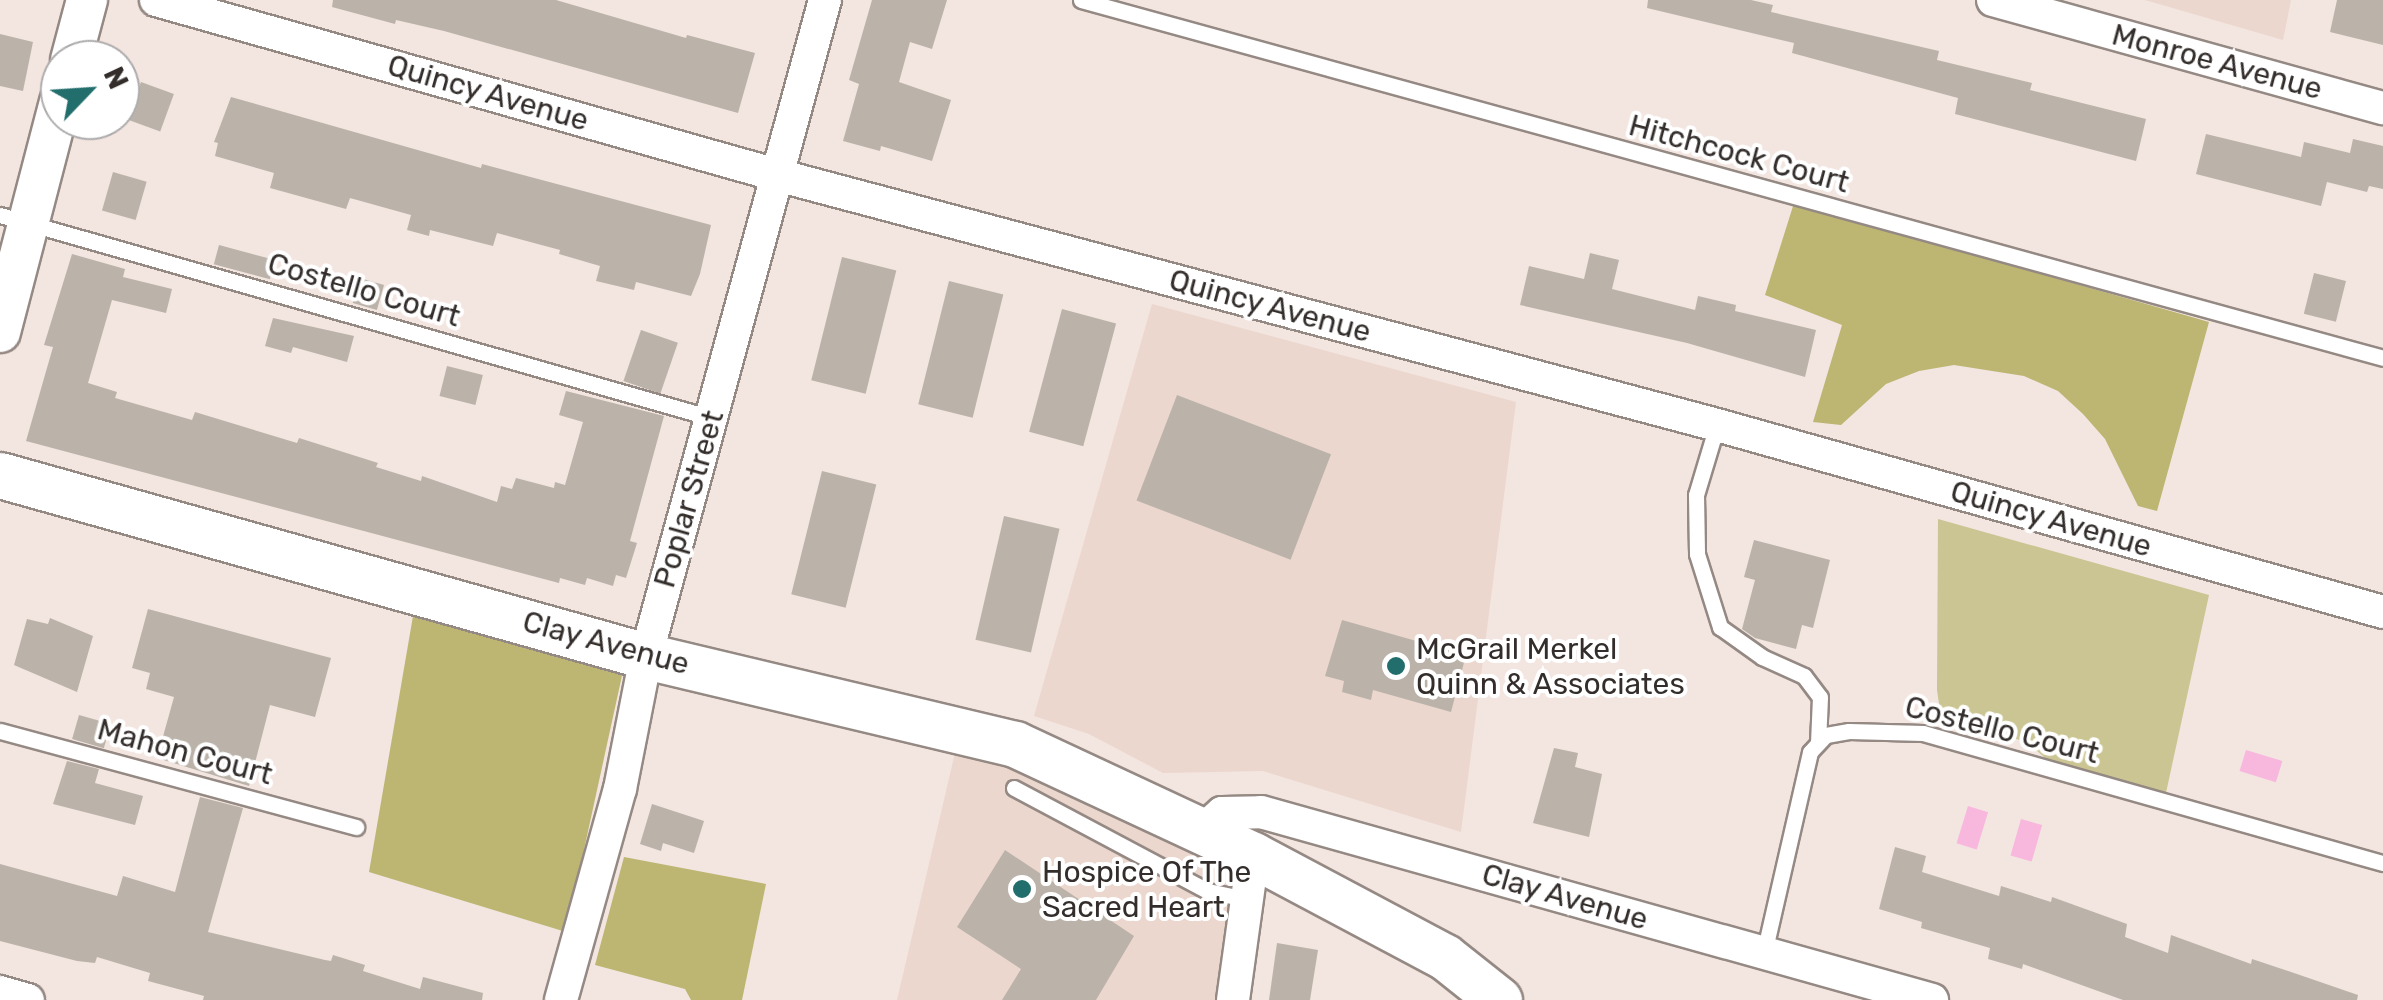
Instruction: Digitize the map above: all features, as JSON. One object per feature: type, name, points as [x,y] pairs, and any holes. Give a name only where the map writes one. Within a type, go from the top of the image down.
[{"type":"main road","name":"Clay Avenue","points":[[0,475],[646,656],[1015,744],[1202,831],[1250,877],[1445,957],[1499,1000]]},
{"type":"street","points":[[76,40],[87,0]]},
{"type":"street","name":"Quincy Avenue","points":[[156,0],[777,174],[1717,425],[2383,612]]},
{"type":"street","name":"Poplar Street","points":[[561,1000],[620,788],[646,656],[825,0]]},
{"type":"street","name":"Monroe Avenue","points":[[1993,0],[2383,108]]},
{"type":"street","points":[[0,332],[14,219],[45,140]]},
{"type":"street","name":"Clay Avenue","points":[[1202,831],[1222,813],[1261,812],[1932,1000]]},
{"type":"street","points":[[1233,1000],[1250,877]]},
{"type":"street","points":[[0,992],[28,1000]]},
{"type":"lane","name":"Hitchcock Court","points":[[1081,0],[2383,358]]},
{"type":"lane","name":"Costello Court","points":[[14,219],[712,418]]},
{"type":"lane","points":[[1717,425],[1696,495],[1696,534],[1697,554],[1720,627],[1762,657],[1804,676],[1820,698],[1818,744],[1810,752],[1764,953]]},
{"type":"lane","name":"Mahon Court","points":[[0,730],[356,827]]},
{"type":"lane","name":"Costello Court","points":[[1818,744],[1826,735],[1849,731],[1923,733],[2383,863]]},
{"type":"lane","points":[[1014,788],[1208,891],[1250,877]]},
{"type":"shaded area","points":[[2145,0],[2291,0],[2283,40]]},
{"type":"shaded area","points":[[1794,203],[2209,322],[2157,511],[2138,506],[2105,439],[2083,414],[2058,391],[2024,376],[1954,365],[1919,371],[1886,384],[1841,425],[1813,422],[1842,325],[1765,295]]},
{"type":"shaded area","points":[[1152,304],[1516,402],[1461,832],[1263,771],[1163,773],[1089,734],[1034,716]]},
{"type":"shaded area","points":[[1938,519],[2209,595],[2164,802],[2052,764],[2027,742],[1941,718],[1937,690]]},
{"type":"shaded area","points":[[413,616],[623,671],[566,932],[369,872]]},
{"type":"shaded area","points":[[2246,750],[2282,761],[2276,782],[2240,771]]},
{"type":"shaded area","points":[[955,753],[1042,775],[1238,877],[1222,1000],[897,1000]]},
{"type":"shaded area","points":[[1968,806],[1988,812],[1977,849],[1957,843]]},
{"type":"shaded area","points":[[2021,819],[2042,825],[2032,862],[2011,856]]},
{"type":"shaded area","points":[[624,857],[766,884],[742,1000],[691,1000],[685,989],[595,965]]},
{"type":"building","points":[[333,0],[556,0],[686,38],[687,35],[755,53],[738,113],[444,31],[396,20],[395,24],[332,7]]},
{"type":"building","points":[[872,0],[947,0],[932,49],[910,42],[899,82],[951,100],[932,161],[881,146],[880,151],[843,141],[859,84],[849,80]]},
{"type":"building","points":[[1648,0],[1751,0],[1773,5],[1771,12],[1939,51],[1937,60],[2032,83],[2030,90],[2146,119],[2136,161],[1955,114],[1958,98],[1792,53],[1794,43],[1647,8]]},
{"type":"building","points":[[2337,0],[2383,0],[2383,45],[2330,32]]},
{"type":"building","points":[[0,34],[33,42],[23,91],[0,86]]},
{"type":"building","points":[[141,82],[174,94],[160,132],[140,124]]},
{"type":"building","points":[[231,97],[481,168],[482,164],[711,225],[700,274],[691,296],[636,282],[634,290],[596,281],[600,266],[559,254],[560,250],[497,233],[493,246],[430,230],[429,236],[407,230],[411,215],[350,198],[346,209],[270,188],[274,173],[215,156],[218,143],[214,142]]},
{"type":"building","points":[[2206,134],[2301,157],[2304,142],[2350,153],[2353,139],[2383,146],[2383,189],[2369,186],[2367,192],[2327,182],[2321,206],[2196,174]]},
{"type":"building","points":[[113,172],[147,182],[136,220],[102,210]]},
{"type":"building","points":[[219,245],[275,260],[270,279],[214,264]]},
{"type":"building","points":[[1590,253],[1619,260],[1612,289],[1695,310],[1698,296],[1736,305],[1735,311],[1816,330],[1805,377],[1687,343],[1520,305],[1529,266],[1584,279]]},
{"type":"building","points":[[72,254],[125,269],[123,277],[172,289],[166,313],[112,300],[88,383],[117,392],[115,398],[192,420],[195,412],[297,443],[299,438],[378,463],[376,467],[421,481],[422,476],[497,502],[501,486],[512,489],[516,478],[554,488],[555,482],[565,485],[583,422],[559,415],[566,391],[664,416],[630,541],[637,543],[626,578],[616,575],[613,586],[587,578],[585,585],[560,578],[559,583],[26,441],[53,347],[44,345]]},
{"type":"building","points":[[842,257],[896,271],[866,394],[811,380]]},
{"type":"building","points":[[2314,273],[2346,281],[2336,322],[2304,314]]},
{"type":"building","points":[[360,278],[384,285],[377,310],[353,303]]},
{"type":"building","points":[[949,281],[1003,295],[973,418],[918,404]]},
{"type":"building","points":[[1062,309],[1116,323],[1083,446],[1029,432]]},
{"type":"building","points":[[273,318],[354,336],[347,362],[293,347],[291,353],[265,346]]},
{"type":"building","points":[[641,330],[678,343],[660,394],[623,381]]},
{"type":"building","points":[[447,366],[483,375],[475,405],[440,396]]},
{"type":"building","points":[[1177,395],[1331,454],[1291,560],[1137,500]]},
{"type":"building","points":[[822,471],[876,485],[846,608],[791,594]]},
{"type":"building","points":[[1004,516],[1060,529],[1031,653],[975,640]]},
{"type":"building","points":[[1754,540],[1830,560],[1813,628],[1802,625],[1796,649],[1755,638],[1742,629],[1755,580],[1744,577]]},
{"type":"building","points":[[148,609],[331,658],[315,717],[270,705],[249,786],[157,758],[174,697],[146,689],[150,673],[132,668]]},
{"type":"building","points":[[50,618],[93,636],[77,692],[14,665],[27,619],[48,624]]},
{"type":"building","name":"McGrail Merkel Quinn & Associates","points":[[1342,620],[1466,655],[1451,712],[1373,690],[1371,700],[1342,692],[1344,681],[1325,676]]},
{"type":"building","points":[[79,715],[111,724],[104,748],[72,739]]},
{"type":"building","points":[[1554,748],[1578,753],[1575,767],[1602,774],[1589,837],[1533,823]]},
{"type":"building","points":[[67,761],[99,769],[95,783],[143,796],[135,825],[53,804]]},
{"type":"building","points":[[200,797],[243,808],[208,932],[325,960],[331,961],[333,955],[365,965],[363,971],[420,989],[423,977],[483,993],[482,1000],[203,1000],[204,996],[148,981],[150,973],[97,957],[95,963],[77,961],[0,941],[0,864],[117,896],[123,876],[175,892]]},
{"type":"building","points":[[652,804],[704,821],[694,853],[663,843],[661,851],[640,844]]},
{"type":"building","points":[[1895,847],[1926,856],[1922,872],[1999,896],[2001,886],[2051,902],[2052,897],[2127,924],[2125,937],[2168,953],[2171,935],[2251,964],[2252,959],[2358,995],[2357,1000],[2123,1000],[2023,964],[2022,969],[1988,959],[1990,948],[1921,928],[1922,922],[1879,909]]},
{"type":"building","name":"Hospice Of The Sacred Heart","points":[[1005,850],[1134,936],[1096,1000],[1002,1000],[1021,969],[957,927]]},
{"type":"building","points":[[1277,943],[1318,950],[1310,1000],[1269,1000]]},
{"type":"place","name":"McGrail Merkel Quinn & Associates","points":[[1396,666]]},
{"type":"place","name":"Hospice Of The Sacred Heart","points":[[1022,889]]}]
